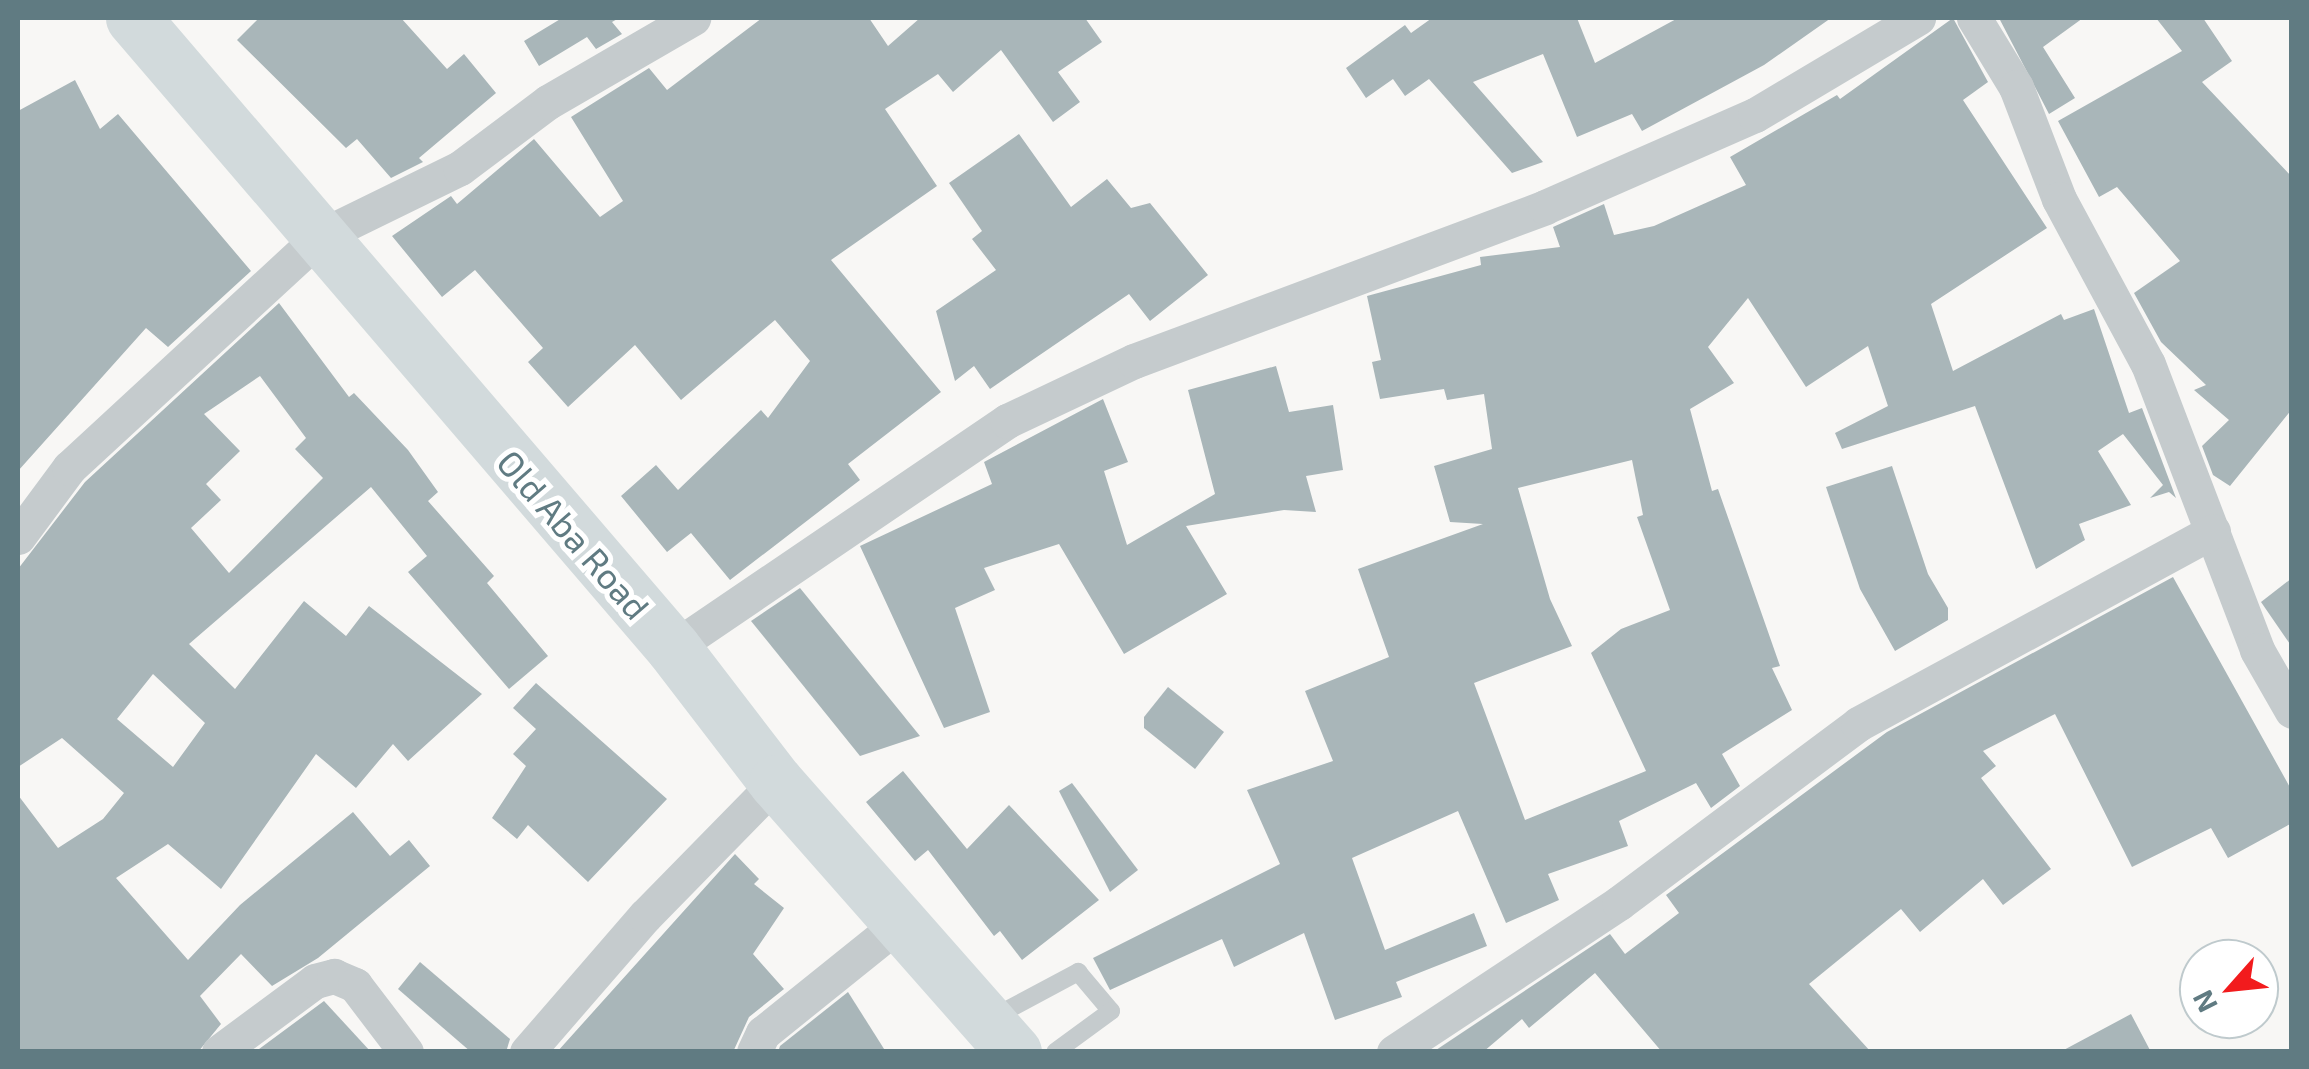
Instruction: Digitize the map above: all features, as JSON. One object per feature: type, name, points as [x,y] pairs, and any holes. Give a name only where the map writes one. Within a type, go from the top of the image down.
[{"type":"main road","name":"Old Aba Road","points":[[133,18],[672,648],[776,782],[1000,1036]]},
{"type":"street","points":[[18,537],[69,468],[178,360],[319,237],[460,168],[548,102],[694,18]]},
{"type":"street","points":[[672,648],[1007,421],[1134,361],[1544,207],[1755,116],[1918,18]]},
{"type":"street","points":[[1974,18],[2016,87],[2059,199],[2148,364],[2256,650],[2292,711]]},
{"type":"street","points":[[1394,1052],[1618,903],[1858,724],[2212,531]]},
{"type":"street","points":[[527,1052],[646,916],[776,782]]},
{"type":"street","points":[[754,1052],[763,1033],[901,922]]},
{"type":"street","points":[[218,1052],[315,981],[334,976],[356,985],[406,1052]]},
{"type":"lane","points":[[1000,1036],[1078,972],[1111,1011],[1055,1052]]},
{"type":"building","points":[[259,18],[401,18],[447,69],[464,54],[496,93],[419,158],[423,162],[391,178],[357,139],[346,148],[237,40]]},
{"type":"building","points":[[562,18],[619,18],[612,22],[622,34],[596,49],[587,37],[539,66],[524,41]]},
{"type":"building","points":[[762,18],[869,18],[888,46],[920,18],[1085,18],[1102,42],[1058,72],[1080,102],[1053,122],[1001,50],[953,92],[938,74],[885,109],[937,186],[831,260],[941,392],[848,464],[860,480],[730,580],[691,533],[667,552],[621,496],[656,465],[678,490],[761,410],[768,418],[810,361],[775,320],[681,400],[635,345],[568,407],[528,362],[543,348],[475,270],[442,297],[392,236],[451,196],[457,204],[534,139],[600,217],[623,201],[571,117],[649,68],[667,90]]},
{"type":"building","points":[[1432,18],[1577,18],[1595,63],[1678,18],[1831,18],[1764,65],[1642,131],[1632,114],[1577,137],[1543,54],[1473,82],[1543,162],[1512,173],[1429,79],[1405,96],[1393,79],[1366,98],[1346,68],[1405,25],[1411,33]]},
{"type":"building","points":[[1953,18],[1988,82],[1963,100],[2047,228],[1931,304],[1953,371],[2061,314],[2064,320],[2094,309],[2129,413],[2142,408],[2176,498],[2169,492],[2150,498],[2163,485],[2123,434],[2098,451],[2131,505],[2079,524],[2085,540],[2036,569],[1975,406],[1842,449],[1835,433],[1888,406],[1868,346],[1806,387],[1748,298],[1708,347],[1734,383],[1690,409],[1712,491],[1718,489],[1780,666],[1772,668],[1792,710],[1722,754],[1740,786],[1711,808],[1696,783],[1619,821],[1628,846],[1548,874],[1559,900],[1506,923],[1458,811],[1352,858],[1385,950],[1474,913],[1487,946],[1396,982],[1402,997],[1335,1020],[1304,933],[1234,967],[1222,939],[1110,990],[1093,958],[1280,864],[1247,790],[1333,761],[1305,691],[1389,657],[1358,569],[1483,524],[1450,522],[1434,466],[1492,449],[1484,394],[1447,400],[1444,389],[1380,399],[1372,362],[1381,360],[1367,296],[1481,265],[1480,257],[1560,247],[1553,227],[1604,204],[1614,235],[1654,226],[1746,185],[1730,157],[1837,95],[1840,99]],"holes":[[[1632,460],[1643,515],[1637,517],[1670,610],[1621,629],[1591,653],[1646,771],[1525,820],[1474,683],[1572,646],[1550,599],[1518,488]]]},
{"type":"building","points":[[1999,18],[2083,18],[2043,47],[2075,98],[2049,114]]},
{"type":"building","points":[[2156,18],[2203,18],[2232,61],[2202,82],[2292,177],[2292,409],[2230,486],[2213,475],[2202,446],[2229,420],[2194,390],[2206,385],[2161,342],[2134,293],[2180,261],[2117,187],[2099,197],[2058,121],[2182,51]]},
{"type":"building","points":[[75,80],[100,129],[118,114],[251,271],[168,347],[146,328],[18,471],[18,111]]},
{"type":"building","points":[[1019,134],[1071,207],[1107,179],[1131,208],[1150,203],[1208,275],[1150,321],[1129,294],[990,389],[974,366],[955,381],[936,311],[996,270],[972,239],[982,231],[949,183]]},
{"type":"building","points":[[279,303],[349,397],[354,393],[408,450],[438,492],[428,501],[494,576],[487,583],[548,656],[509,689],[408,572],[427,556],[371,487],[189,644],[235,689],[304,601],[346,636],[369,606],[482,694],[408,761],[393,744],[356,788],[316,754],[221,889],[168,844],[116,878],[188,960],[240,905],[353,812],[390,856],[409,840],[430,866],[318,958],[272,986],[241,954],[200,996],[221,1024],[198,1052],[18,1052],[18,795],[58,848],[103,819],[124,793],[62,738],[18,767],[18,569],[85,482]],"holes":[[[260,376],[306,438],[295,449],[323,478],[229,573],[191,528],[221,500],[206,484],[240,451],[204,414]],[[153,674],[205,723],[173,767],[117,719]]]},
{"type":"building","points":[[1276,366],[1289,412],[1333,405],[1343,470],[1306,476],[1316,512],[1284,510],[1186,526],[1227,594],[1124,654],[1059,544],[984,568],[995,590],[955,608],[990,712],[944,728],[860,546],[992,484],[984,462],[1103,399],[1128,462],[1104,471],[1127,545],[1215,494],[1188,390]]},
{"type":"building","points":[[1892,466],[1928,574],[1948,608],[1948,620],[1895,651],[1860,589],[1826,487]]},
{"type":"building","points":[[2173,577],[2292,791],[2292,823],[2228,858],[2211,828],[2132,867],[2055,714],[1983,751],[1996,766],[1981,778],[2051,869],[2003,905],[1983,879],[1920,932],[1901,909],[1809,984],[1871,1052],[1662,1052],[1595,973],[1529,1028],[1522,1019],[1483,1052],[1433,1052],[1610,934],[1625,954],[1679,913],[1666,895],[1887,732]]},
{"type":"building","points":[[2292,578],[2292,647],[2261,602]]},
{"type":"building","points":[[800,588],[920,736],[860,756],[751,621]]},
{"type":"building","points":[[536,683],[667,799],[588,882],[528,825],[517,839],[492,818],[526,766],[513,754],[536,729],[513,708]]},
{"type":"building","points":[[1168,687],[1224,732],[1195,769],[1144,728],[1144,717]]},
{"type":"building","points":[[903,771],[967,849],[1009,805],[1099,900],[1022,960],[1000,931],[994,936],[928,850],[915,861],[866,802]]},
{"type":"building","points":[[1072,783],[1138,870],[1110,892],[1059,791]]},
{"type":"building","points":[[735,854],[759,879],[754,884],[784,908],[753,954],[784,989],[749,1017],[733,1052],[557,1052]]},
{"type":"building","points":[[420,962],[510,1039],[506,1052],[471,1052],[398,989]]},
{"type":"building","points":[[848,992],[886,1052],[778,1052],[780,1046]]},
{"type":"building","points":[[324,1001],[371,1052],[255,1052]]},
{"type":"building","points":[[2131,1014],[2151,1052],[2060,1052],[2118,1021]]}]
